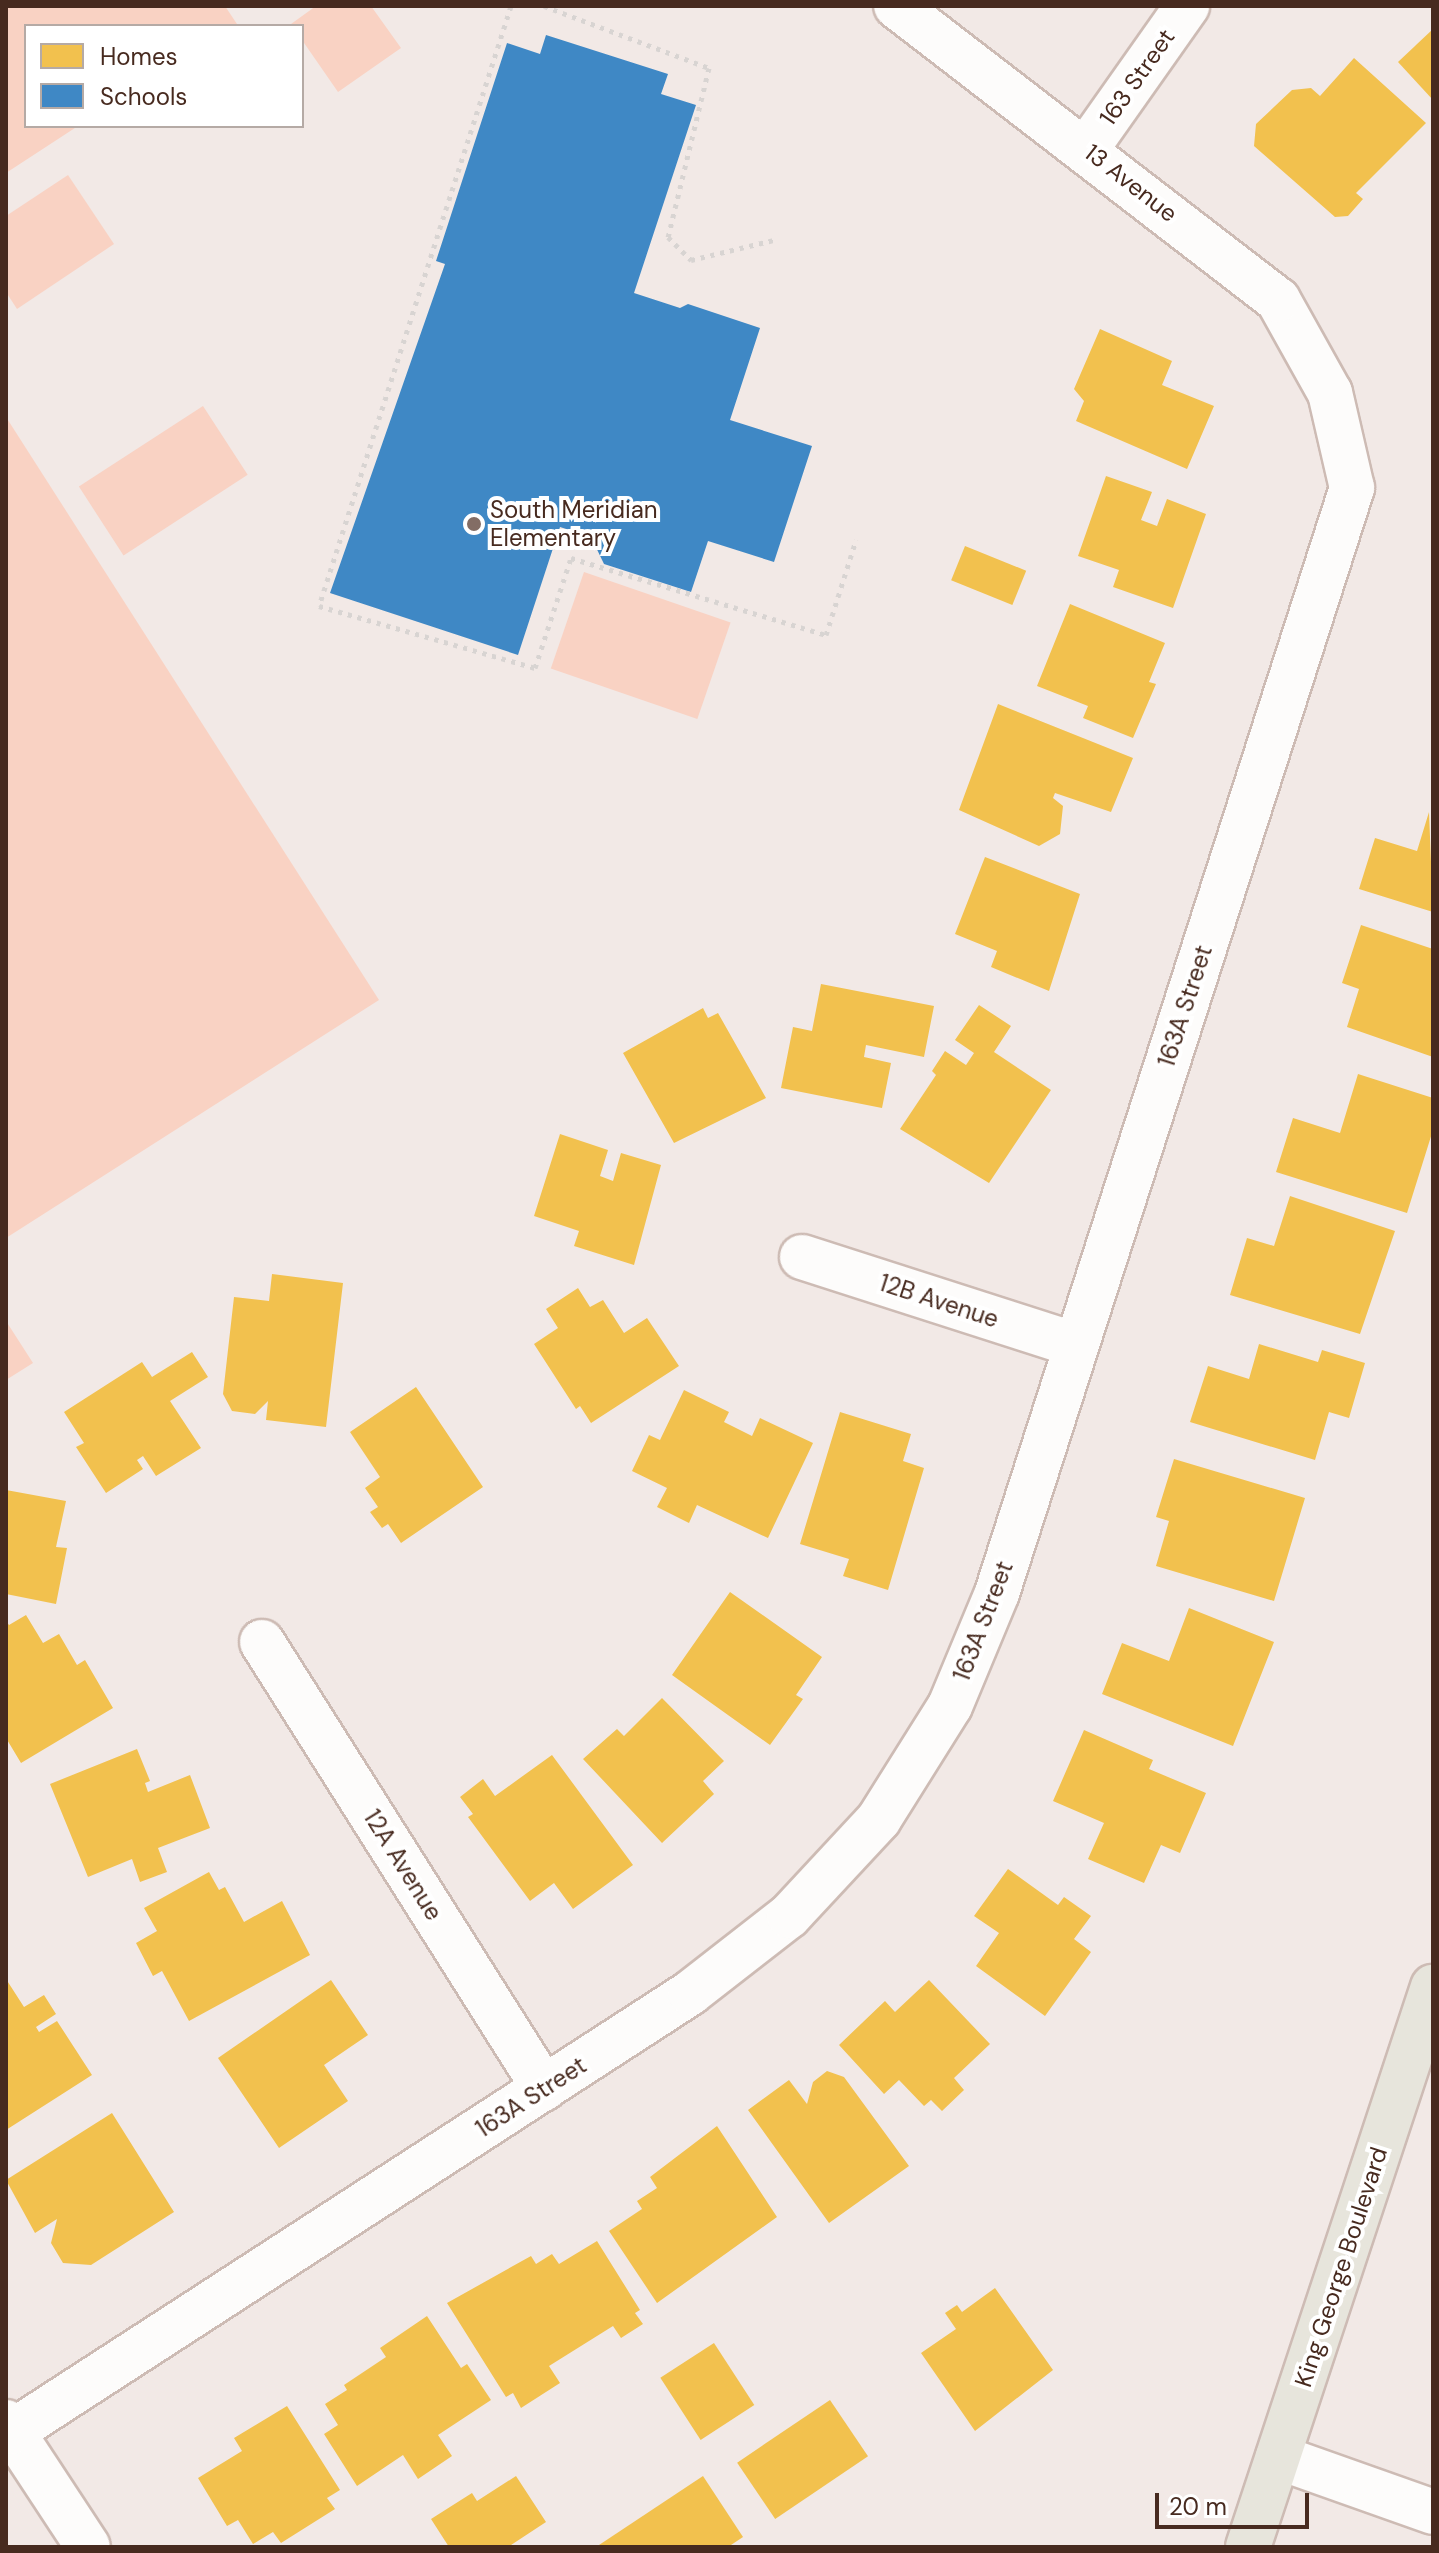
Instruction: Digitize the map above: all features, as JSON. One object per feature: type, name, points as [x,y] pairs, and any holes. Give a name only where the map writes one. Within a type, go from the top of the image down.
[{"type":"main road","name":"King George Boulevard","points":[[1248,2547],[1433,1987]]},
{"type":"street","name":"13 Avenue","points":[[896,6],[1087,148],[1278,300],[1330,393]]},
{"type":"street","name":"163 Street","points":[[1087,148],[1187,6]]},
{"type":"street","name":"163A Street","points":[[9,2427],[690,1993],[789,1916],[879,1819],[956,1692],[997,1593],[1352,488],[1330,393]]},
{"type":"street","name":"12B Avenue","points":[[802,1257],[1076,1345]]},
{"type":"street","name":"12A Avenue","points":[[262,1642],[544,2088]]},
{"type":"street","points":[[9,2427],[88,2547]]},
{"type":"street","points":[[1278,2457],[1433,2512]]},
{"type":"path","points":[[511,6],[319,606],[535,668],[571,558],[826,635],[856,540]]},
{"type":"path","points":[[544,6],[709,68],[668,237],[691,260],[778,239]]},
{"type":"shaded area","points":[[6,6],[225,6],[237,24],[24,24],[24,128],[75,128],[6,173]]},
{"type":"shaded area","points":[[316,6],[371,6],[401,48],[338,92],[304,43],[304,24],[291,24]]},
{"type":"shaded area","points":[[68,175],[114,244],[17,309],[6,292],[6,216]]},
{"type":"shaded area","points":[[203,406],[248,475],[124,555],[79,487]]},
{"type":"shaded area","points":[[6,417],[379,1000],[6,1238]]},
{"type":"shaded area","points":[[584,572],[731,622],[697,719],[551,668]]},
{"type":"shaded area","points":[[6,1321],[33,1363],[6,1380]]},
{"type":"building: Homes","points":[[1433,29],[1433,100],[1398,62]]},
{"type":"building: Homes","points":[[1354,58],[1426,123],[1356,193],[1363,199],[1348,216],[1335,217],[1254,146],[1256,124],[1292,90],[1311,88],[1320,96]]},
{"type":"building: Homes","points":[[1100,329],[1172,361],[1162,385],[1214,406],[1187,469],[1076,421],[1084,401],[1074,389]]},
{"type":"building: Homes","points":[[1106,476],[1152,492],[1141,520],[1157,526],[1167,499],[1206,514],[1173,608],[1113,587],[1119,570],[1078,556]]},
{"type":"building: Homes","points":[[965,546],[1026,571],[1012,605],[951,580]]},
{"type":"building: Homes","points":[[1070,604],[1165,643],[1149,682],[1156,684],[1133,738],[1083,718],[1088,706],[1037,686]]},
{"type":"building: Homes","points":[[998,704],[1133,758],[1111,812],[1055,793],[1053,798],[1063,806],[1060,834],[1039,846],[959,810]]},
{"type":"building: Homes","points":[[1429,812],[1433,912],[1359,889],[1375,838],[1417,851]]},
{"type":"building: Homes","points":[[985,857],[1080,894],[1049,991],[991,967],[997,951],[955,934]]},
{"type":"building: Homes","points":[[1361,925],[1433,949],[1433,1057],[1347,1027],[1359,989],[1342,983]]},
{"type":"building: Homes","points":[[821,984],[934,1006],[924,1057],[866,1045],[864,1057],[891,1063],[882,1108],[781,1088],[793,1027],[812,1031]]},
{"type":"building: Homes","points":[[979,1005],[1011,1026],[994,1052],[1051,1090],[989,1183],[900,1129],[936,1075],[932,1071],[945,1051],[966,1065],[974,1053],[955,1040]]},
{"type":"building: Homes","points":[[703,1008],[708,1018],[718,1013],[766,1098],[674,1143],[623,1053]]},
{"type":"building: Homes","points":[[1358,1074],[1433,1098],[1433,1130],[1407,1213],[1276,1172],[1293,1118],[1340,1133]]},
{"type":"building: Homes","points":[[560,1134],[608,1150],[600,1176],[613,1181],[621,1153],[661,1165],[634,1265],[574,1246],[579,1231],[534,1216]]},
{"type":"building: Homes","points":[[1290,1196],[1395,1231],[1360,1334],[1230,1295],[1247,1238],[1274,1246]]},
{"type":"building: Homes","points":[[272,1274],[343,1283],[326,1427],[266,1420],[268,1401],[255,1414],[232,1411],[223,1394],[234,1297],[269,1301]]},
{"type":"building: Homes","points":[[578,1288],[590,1307],[603,1300],[624,1333],[647,1318],[679,1366],[591,1423],[580,1406],[576,1409],[534,1344],[558,1328],[546,1309]]},
{"type":"building: Homes","points":[[1259,1344],[1318,1362],[1322,1350],[1365,1363],[1349,1418],[1329,1412],[1315,1460],[1190,1422],[1208,1366],[1249,1379]]},
{"type":"building: Homes","points":[[192,1352],[208,1377],[170,1401],[201,1448],[156,1476],[143,1456],[137,1460],[143,1469],[106,1493],[76,1447],[84,1443],[64,1412],[142,1362],[152,1377]]},
{"type":"building: Homes","points":[[416,1387],[483,1487],[401,1543],[388,1524],[382,1528],[370,1512],[378,1507],[365,1488],[380,1477],[350,1432]]},
{"type":"building: Homes","points":[[684,1390],[729,1412],[724,1422],[752,1436],[760,1418],[813,1443],[768,1538],[697,1505],[689,1523],[657,1507],[667,1488],[632,1471],[649,1435],[660,1440]]},
{"type":"building: Homes","points":[[840,1412],[911,1434],[903,1461],[924,1468],[888,1590],[843,1576],[849,1559],[800,1544]]},
{"type":"building: Homes","points":[[1174,1459],[1305,1498],[1274,1601],[1156,1566],[1169,1521],[1156,1517]]},
{"type":"building: Homes","points":[[6,1490],[66,1501],[56,1547],[67,1548],[56,1604],[6,1594]]},
{"type":"building: Homes","points":[[730,1592],[822,1657],[796,1695],[803,1699],[770,1745],[672,1675]]},
{"type":"building: Homes","points":[[1189,1608],[1274,1642],[1233,1746],[1102,1694],[1122,1643],[1169,1661]]},
{"type":"building: Homes","points":[[26,1615],[43,1643],[59,1634],[77,1665],[85,1660],[113,1708],[21,1763],[6,1738],[6,1621],[9,1625]]},
{"type":"building: Homes","points":[[662,1698],[724,1761],[703,1781],[714,1794],[662,1843],[583,1759],[617,1729],[624,1736]]},
{"type":"building: Homes","points":[[1084,1730],[1153,1760],[1149,1769],[1206,1793],[1180,1853],[1161,1845],[1144,1883],[1088,1859],[1104,1823],[1053,1801]]},
{"type":"building: Homes","points":[[137,1749],[150,1781],[145,1783],[148,1792],[190,1775],[210,1828],[158,1848],[167,1872],[140,1882],[132,1859],[88,1877],[50,1784]]},
{"type":"building: Homes","points":[[552,1755],[633,1865],[573,1909],[554,1883],[530,1901],[468,1817],[473,1814],[460,1797],[483,1779],[495,1796]]},
{"type":"building: Homes","points":[[1008,1869],[1058,1905],[1064,1897],[1091,1916],[1074,1939],[1091,1952],[1045,2016],[976,1966],[999,1933],[974,1916]]},
{"type":"building: Homes","points":[[209,1872],[219,1890],[225,1887],[244,1922],[282,1901],[310,1955],[189,2021],[162,1971],[153,1976],[136,1943],[157,1931],[144,1908]]},
{"type":"building: Homes","points":[[6,1979],[24,2007],[44,1995],[56,2014],[36,2027],[39,2032],[57,2021],[92,2075],[6,2130]]},
{"type":"building: Homes","points":[[331,1980],[368,2035],[324,2065],[348,2101],[279,2148],[218,2058]]},
{"type":"building: Homes","points":[[929,1980],[990,2044],[954,2078],[964,2090],[942,2111],[931,2100],[924,2106],[899,2080],[884,2094],[839,2045],[885,2001],[895,2012]]},
{"type":"building: Homes","points":[[827,2071],[844,2077],[909,2166],[829,2223],[748,2110],[789,2080],[807,2104],[813,2082]]},
{"type":"building: Homes","points":[[112,2113],[174,2212],[91,2265],[63,2263],[51,2243],[57,2219],[35,2233],[6,2180]]},
{"type":"building: Homes","points":[[717,2126],[777,2217],[657,2303],[609,2231],[642,2209],[637,2201],[657,2188],[650,2177]]},
{"type":"building: Homes","points":[[597,2241],[640,2310],[635,2313],[643,2324],[621,2338],[613,2326],[549,2366],[560,2383],[521,2408],[513,2393],[506,2397],[447,2303],[531,2256],[536,2264],[552,2254],[559,2264]]},
{"type":"building: Homes","points":[[995,2288],[1053,2370],[975,2431],[921,2353],[956,2329],[945,2313],[957,2305],[962,2312]]},
{"type":"building: Homes","points":[[427,2316],[461,2368],[467,2364],[491,2400],[438,2435],[452,2456],[418,2479],[403,2455],[357,2486],[324,2434],[338,2425],[325,2404],[347,2390],[344,2385],[386,2357],[380,2348]]},
{"type":"building: Homes","points":[[714,2343],[754,2405],[701,2440],[660,2378]]},
{"type":"building: Homes","points":[[830,2400],[868,2456],[775,2519],[737,2463]]},
{"type":"building: Homes","points":[[287,2406],[340,2490],[327,2498],[335,2509],[281,2543],[273,2532],[253,2544],[238,2520],[227,2526],[198,2478],[242,2451],[234,2438]]},
{"type":"building: Homes","points":[[516,2476],[546,2522],[508,2547],[449,2547],[431,2519],[472,2493],[477,2501]]},
{"type":"building: Homes","points":[[703,2476],[743,2537],[728,2547],[596,2547]]},
{"type":"building: Schools","points":[[546,35],[668,74],[661,94],[696,105],[634,293],[680,308],[688,304],[760,328],[730,420],[812,446],[774,562],[708,541],[691,592],[604,564],[591,537],[560,527],[518,655],[330,593],[445,264],[436,261],[507,43],[540,54]]},
{"type":"place","name":"South Meridian Elementary","points":[[474,524]]}]
